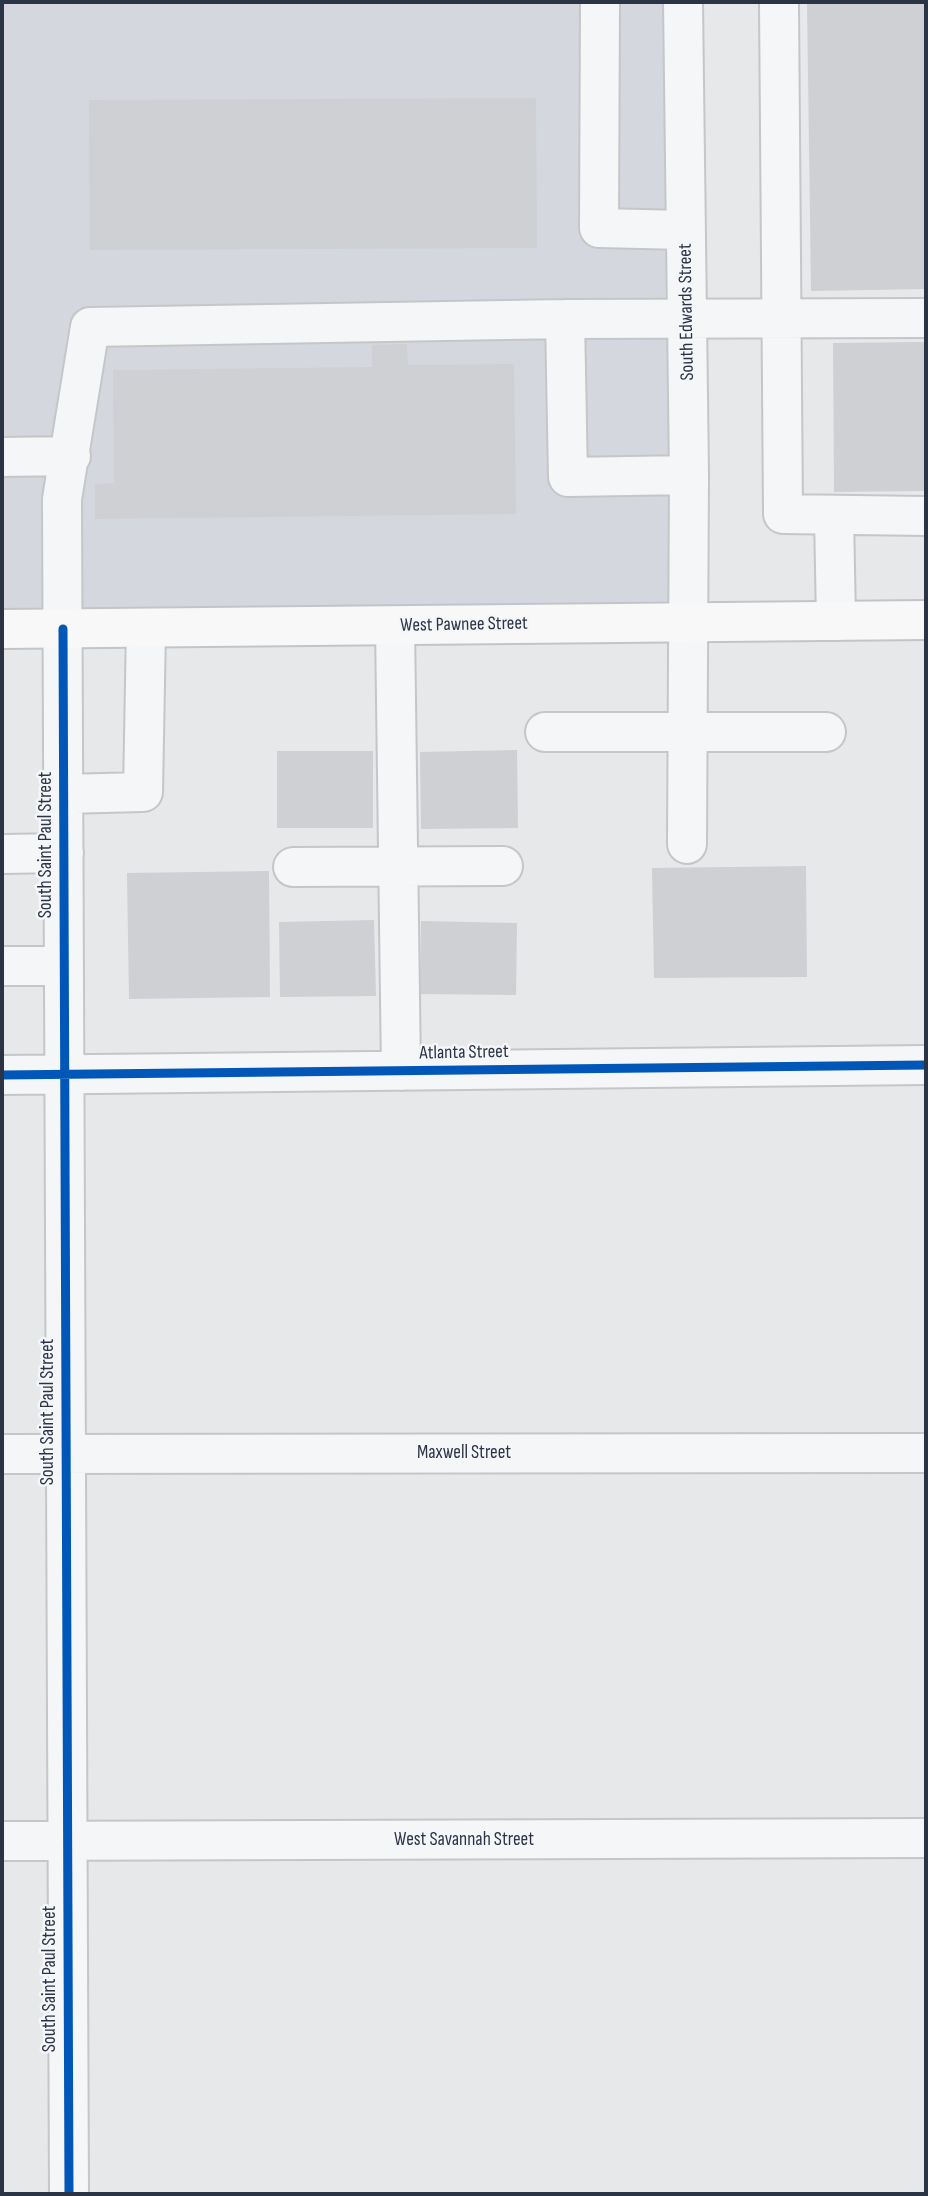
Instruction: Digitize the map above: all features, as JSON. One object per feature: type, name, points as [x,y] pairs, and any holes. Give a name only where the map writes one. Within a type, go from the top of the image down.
[{"type":"main road","name":"West Pawnee Street","points":[[2,629],[926,620]]},
{"type":"street","points":[[600,2],[599,228],[685,230]]},
{"type":"street","name":"South Edwards Street","points":[[683,2],[689,475],[687,844]]},
{"type":"street","points":[[779,2],[783,514],[926,516]]},
{"type":"street","points":[[689,475],[568,477],[565,319],[926,318]]},
{"type":"street","name":"South Saint Paul Street","points":[[69,2194],[62,499],[90,327],[565,319]]},
{"type":"street","points":[[2,457],[71,456]]},
{"type":"street","points":[[835,515],[836,621]]},
{"type":"street","points":[[395,626],[401,1071]]},
{"type":"street","points":[[64,794],[143,792],[146,628]]},
{"type":"street","points":[[545,733],[826,732]]},
{"type":"street","points":[[2,855],[64,853]]},
{"type":"street","points":[[293,867],[503,866]]},
{"type":"street","points":[[2,966],[64,966]]},
{"type":"street","name":"Atlanta Street","points":[[2,1075],[926,1065]]},
{"type":"street","name":"Maxwell Street","points":[[2,1454],[926,1453]]},
{"type":"street","name":"West Savannah Street","points":[[2,1842],[926,1838]]},
{"type":"shaded area","points":[[2,2],[681,2],[688,622],[2,627]]},
{"type":"building","points":[[807,2],[926,2],[926,289],[811,291]]},
{"type":"building","points":[[536,98],[537,248],[90,250],[89,100]]},
{"type":"building","points":[[924,342],[926,491],[834,492],[833,343]]},
{"type":"building","points":[[407,344],[408,365],[514,364],[516,514],[95,519],[95,484],[114,483],[113,370],[372,367],[372,345]]},
{"type":"building","points":[[517,750],[518,828],[421,829],[420,752]]},
{"type":"building","points":[[277,751],[373,751],[373,828],[277,828]]},
{"type":"building","points":[[806,866],[807,977],[654,978],[652,868]]},
{"type":"building","points":[[269,871],[270,997],[129,999],[127,873]]},
{"type":"building","points":[[374,920],[376,996],[280,997],[279,922]]},
{"type":"building","points":[[421,921],[517,923],[516,995],[420,994]]},
{"type":"cycle path","points":[[63,629],[69,2194]]},
{"type":"cycle path","points":[[2,1075],[926,1065]]}]
